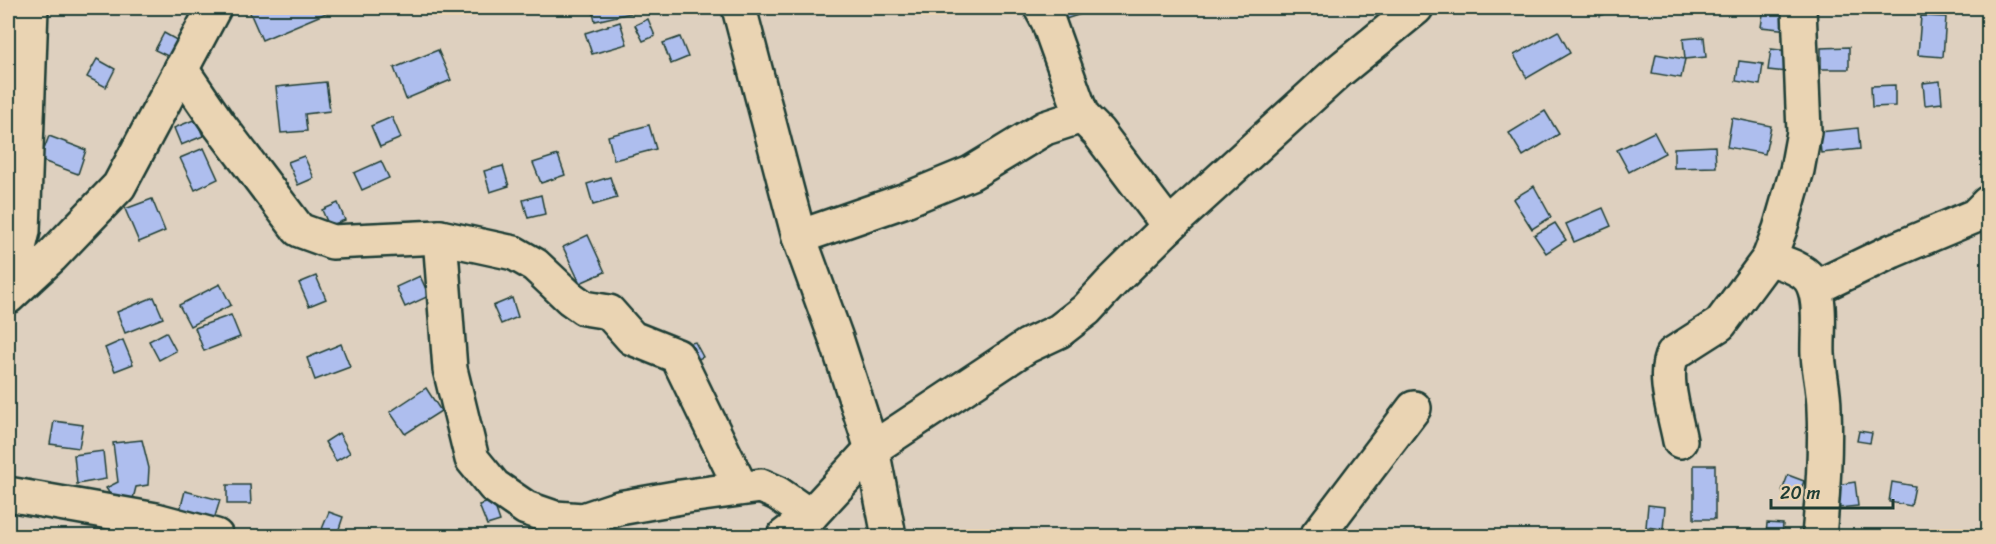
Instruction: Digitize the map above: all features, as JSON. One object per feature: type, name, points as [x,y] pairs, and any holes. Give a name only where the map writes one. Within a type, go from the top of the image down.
[{"type":"street","points":[[8,295],[23,231],[31,8]]},
{"type":"street","points":[[8,295],[51,257],[119,186],[214,8]]},
{"type":"street","points":[[1041,8],[1048,21],[1082,116],[1098,132],[1169,226]]},
{"type":"street","points":[[784,537],[810,516],[872,448],[1027,346],[1059,331],[1086,310],[1169,226],[1339,71],[1416,8]]},
{"type":"street","points":[[1680,441],[1668,372],[1669,361],[1673,354],[1720,324],[1769,258],[1788,200],[1804,132],[1799,8]]},
{"type":"street","points":[[747,10],[799,237],[837,341],[872,448],[889,537]]},
{"type":"street","points":[[181,69],[218,123],[298,230],[332,242],[440,237],[514,253],[535,266],[584,308],[609,312],[632,338],[677,356],[741,488]]},
{"type":"street","points":[[799,237],[903,201],[971,173],[1046,128],[1082,116]]},
{"type":"street","points":[[1815,288],[1892,251],[1975,216],[1989,203]]},
{"type":"street","points":[[440,237],[450,369],[472,459],[494,486],[526,508],[555,518],[583,520],[620,508],[761,486],[777,493],[810,516]]},
{"type":"street","points":[[1769,258],[1802,271],[1815,288],[1818,310],[1818,354],[1824,407],[1824,476],[1820,537]]},
{"type":"street","points":[[1317,537],[1414,408]]},
{"type":"street","points":[[8,494],[156,520],[216,537]]},
{"type":"building","points":[[248,8],[338,8],[262,40]]},
{"type":"building","points":[[592,8],[629,8],[631,13],[595,21]]},
{"type":"building","points":[[1052,8],[1100,8],[1059,21]]},
{"type":"building","points":[[1594,8],[1614,8],[1600,16]]},
{"type":"building","points":[[1764,8],[1792,9],[1789,30],[1761,27]]},
{"type":"building","points":[[1807,8],[1863,8],[1808,9]]},
{"type":"building","points":[[1921,16],[1946,17],[1943,57],[1918,55]]},
{"type":"building","points":[[648,19],[655,36],[643,41],[635,25]]},
{"type":"building","points":[[620,22],[627,44],[592,54],[585,33]]},
{"type":"building","points":[[1558,31],[1570,53],[1527,78],[1514,55]]},
{"type":"building","points":[[164,33],[182,43],[174,59],[155,50]]},
{"type":"building","points":[[680,37],[688,57],[671,64],[663,43]]},
{"type":"building","points":[[1704,37],[1706,57],[1685,59],[1683,39]]},
{"type":"building","points":[[1849,47],[1849,69],[1821,69],[1821,48]]},
{"type":"building","points":[[1771,49],[1790,51],[1788,72],[1768,70]]},
{"type":"building","points":[[438,50],[451,80],[406,99],[394,68]]},
{"type":"building","points":[[1656,54],[1685,59],[1681,78],[1652,73]]},
{"type":"building","points":[[97,59],[115,69],[106,87],[87,77]]},
{"type":"building","points":[[1739,61],[1763,64],[1760,85],[1736,81]]},
{"type":"building","points":[[1940,81],[1942,103],[1925,105],[1923,83]]},
{"type":"building","points":[[326,82],[330,111],[305,114],[307,131],[281,133],[276,87]]},
{"type":"building","points":[[1895,85],[1895,106],[1872,107],[1871,86]]},
{"type":"building","points":[[1545,111],[1559,134],[1523,156],[1509,133]]},
{"type":"building","points":[[392,117],[401,138],[380,147],[371,126]]},
{"type":"building","points":[[1732,118],[1771,126],[1765,154],[1727,147]]},
{"type":"building","points":[[196,119],[203,136],[181,145],[174,128]]},
{"type":"building","points":[[649,125],[656,149],[614,160],[608,136]]},
{"type":"building","points":[[1858,128],[1860,149],[1821,153],[1819,132]]},
{"type":"building","points":[[1654,132],[1665,153],[1629,172],[1617,150]]},
{"type":"building","points":[[49,136],[86,150],[78,174],[40,160]]},
{"type":"building","points":[[1715,146],[1716,167],[1674,168],[1674,148]]},
{"type":"building","points":[[204,148],[218,179],[195,190],[180,158]]},
{"type":"building","points":[[558,155],[565,175],[541,183],[533,163]]},
{"type":"building","points":[[304,156],[314,178],[298,185],[288,162]]},
{"type":"building","points":[[381,161],[389,178],[362,190],[354,173]]},
{"type":"building","points":[[503,166],[509,186],[490,192],[484,171]]},
{"type":"building","points":[[610,177],[617,198],[593,205],[587,184]]},
{"type":"building","points":[[1534,186],[1551,217],[1532,229],[1513,199]]},
{"type":"building","points":[[541,195],[545,214],[528,218],[523,200]]},
{"type":"building","points":[[152,199],[165,231],[139,242],[125,209]]},
{"type":"building","points":[[338,203],[345,220],[329,226],[322,210]]},
{"type":"building","points":[[1603,208],[1611,226],[1574,242],[1566,224]]},
{"type":"building","points":[[1555,223],[1566,240],[1546,253],[1534,235]]},
{"type":"building","points":[[588,235],[605,272],[580,283],[563,247]]},
{"type":"building","points":[[316,276],[326,299],[309,306],[299,283]]},
{"type":"building","points":[[420,276],[429,296],[405,307],[396,287]]},
{"type":"building","points":[[220,284],[231,305],[190,326],[179,305]]},
{"type":"building","points":[[154,297],[163,318],[125,333],[117,312]]},
{"type":"building","points":[[512,298],[518,317],[501,324],[493,306]]},
{"type":"building","points":[[231,315],[240,337],[204,351],[195,328]]},
{"type":"building","points":[[166,332],[176,351],[159,360],[149,341]]},
{"type":"building","points":[[123,340],[133,364],[115,371],[105,348]]},
{"type":"building","points":[[695,342],[703,357],[682,366],[675,347]]},
{"type":"building","points":[[341,344],[350,367],[315,380],[307,358]]},
{"type":"building","points":[[426,388],[441,411],[405,434],[390,412]]},
{"type":"building","points":[[54,421],[83,425],[79,448],[50,444]]},
{"type":"building","points":[[1859,431],[1872,433],[1870,443],[1857,441]]},
{"type":"building","points":[[339,433],[350,453],[336,461],[325,442]]},
{"type":"building","points":[[142,440],[149,468],[148,485],[136,487],[132,503],[115,502],[106,488],[118,482],[113,443]]},
{"type":"building","points":[[103,451],[106,479],[77,484],[74,455]]},
{"type":"building","points":[[1694,465],[1715,465],[1715,519],[1694,519]]},
{"type":"building","points":[[1788,475],[1804,481],[1798,497],[1782,491]]},
{"type":"building","points":[[1855,482],[1858,506],[1839,508],[1836,485]]},
{"type":"building","points":[[1892,482],[1915,486],[1911,506],[1889,502]]},
{"type":"building","points":[[227,485],[250,485],[251,504],[227,504]]},
{"type":"building","points":[[185,491],[220,500],[213,523],[179,514]]},
{"type":"building","points":[[493,501],[500,521],[487,525],[479,505]]},
{"type":"building","points":[[1648,505],[1665,507],[1663,529],[1646,527]]},
{"type":"building","points":[[329,512],[343,517],[337,535],[322,529]]},
{"type":"building","points":[[1767,523],[1783,524],[1782,536],[1766,536]]}]
